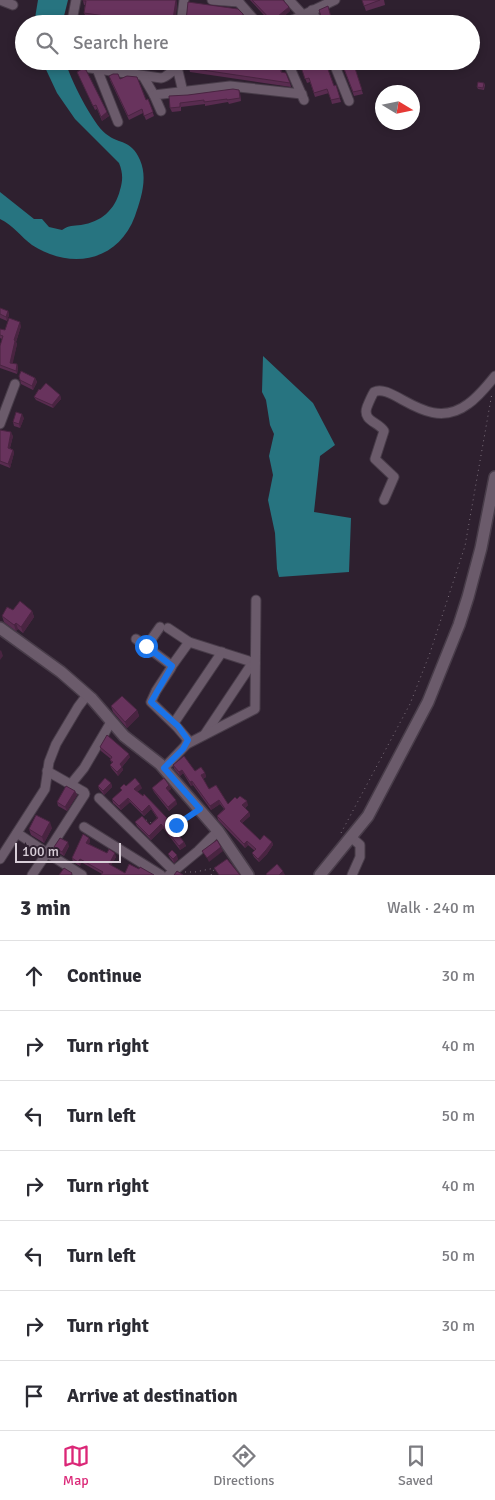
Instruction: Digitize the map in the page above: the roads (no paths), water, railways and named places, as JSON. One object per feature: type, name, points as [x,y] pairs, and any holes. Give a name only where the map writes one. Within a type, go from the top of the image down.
[{"type":"street","points":[[0,0],[13,5]]},
{"type":"street","points":[[73,15],[76,0]]},
{"type":"street","points":[[182,15],[184,0]]},
{"type":"street","points":[[212,0],[238,1],[250,15]]},
{"type":"street","points":[[289,0],[303,15],[335,0]]},
{"type":"street","points":[[312,10],[314,15]]},
{"type":"street","points":[[98,70],[118,122]]},
{"type":"street","points":[[108,70],[164,78],[171,70]]},
{"type":"street","points":[[178,70],[183,92]]},
{"type":"street","points":[[154,95],[230,86],[303,97],[291,70]]},
{"type":"street","points":[[336,70],[348,100]]},
{"type":"street","points":[[143,76],[161,111]]},
{"type":"street","points":[[384,500],[394,477],[375,459],[384,431],[381,426],[368,419],[365,412],[374,392],[378,390],[419,409],[442,414],[456,411],[468,405],[495,376]]},
{"type":"street","points":[[0,424],[14,384]]},
{"type":"street","points":[[320,875],[347,836],[368,816],[420,720],[468,597],[495,477]]},
{"type":"street","points":[[164,768],[187,744],[255,709],[256,600]]},
{"type":"street","points":[[0,628],[42,657],[87,695],[124,736],[164,768],[218,831],[248,875]]},
{"type":"street","points":[[146,646],[164,628],[189,642],[255,663]]},
{"type":"street","points":[[136,639],[169,663],[171,668]]},
{"type":"street","points":[[187,744],[188,739],[150,701],[189,642]]},
{"type":"street","points":[[174,723],[222,652]]},
{"type":"street","points":[[205,734],[249,668],[255,663]]},
{"type":"street","points":[[0,859],[45,789],[56,744],[87,695]]},
{"type":"street","points":[[71,784],[84,768],[111,722]]},
{"type":"street","points":[[32,875],[85,794],[48,771]]},
{"type":"street","points":[[98,798],[171,873],[218,831]]},
{"type":"street","points":[[84,827],[161,875]]},
{"type":"street","points":[[17,833],[69,865],[81,875]]},
{"type":"street","points":[[347,836],[360,845],[361,853],[352,875]]},
{"type":"water","points":[[38,0],[68,0],[64,15],[36,15]]},
{"type":"water","points":[[46,70],[69,70],[76,89],[100,128],[111,137],[129,145],[137,153],[142,167],[144,181],[141,196],[135,216],[127,231],[117,243],[105,252],[92,257],[77,259],[47,253],[32,245],[9,224],[0,219],[0,192],[34,219],[42,219],[49,227],[62,230],[69,226],[81,225],[101,218],[111,209],[118,197],[122,180],[119,163],[75,119],[57,93]]},
{"type":"water","points":[[263,356],[313,403],[335,445],[320,456],[314,512],[351,518],[349,572],[279,577],[275,533],[268,500],[273,475],[269,456],[274,434],[270,425],[266,400],[262,392]]}]
